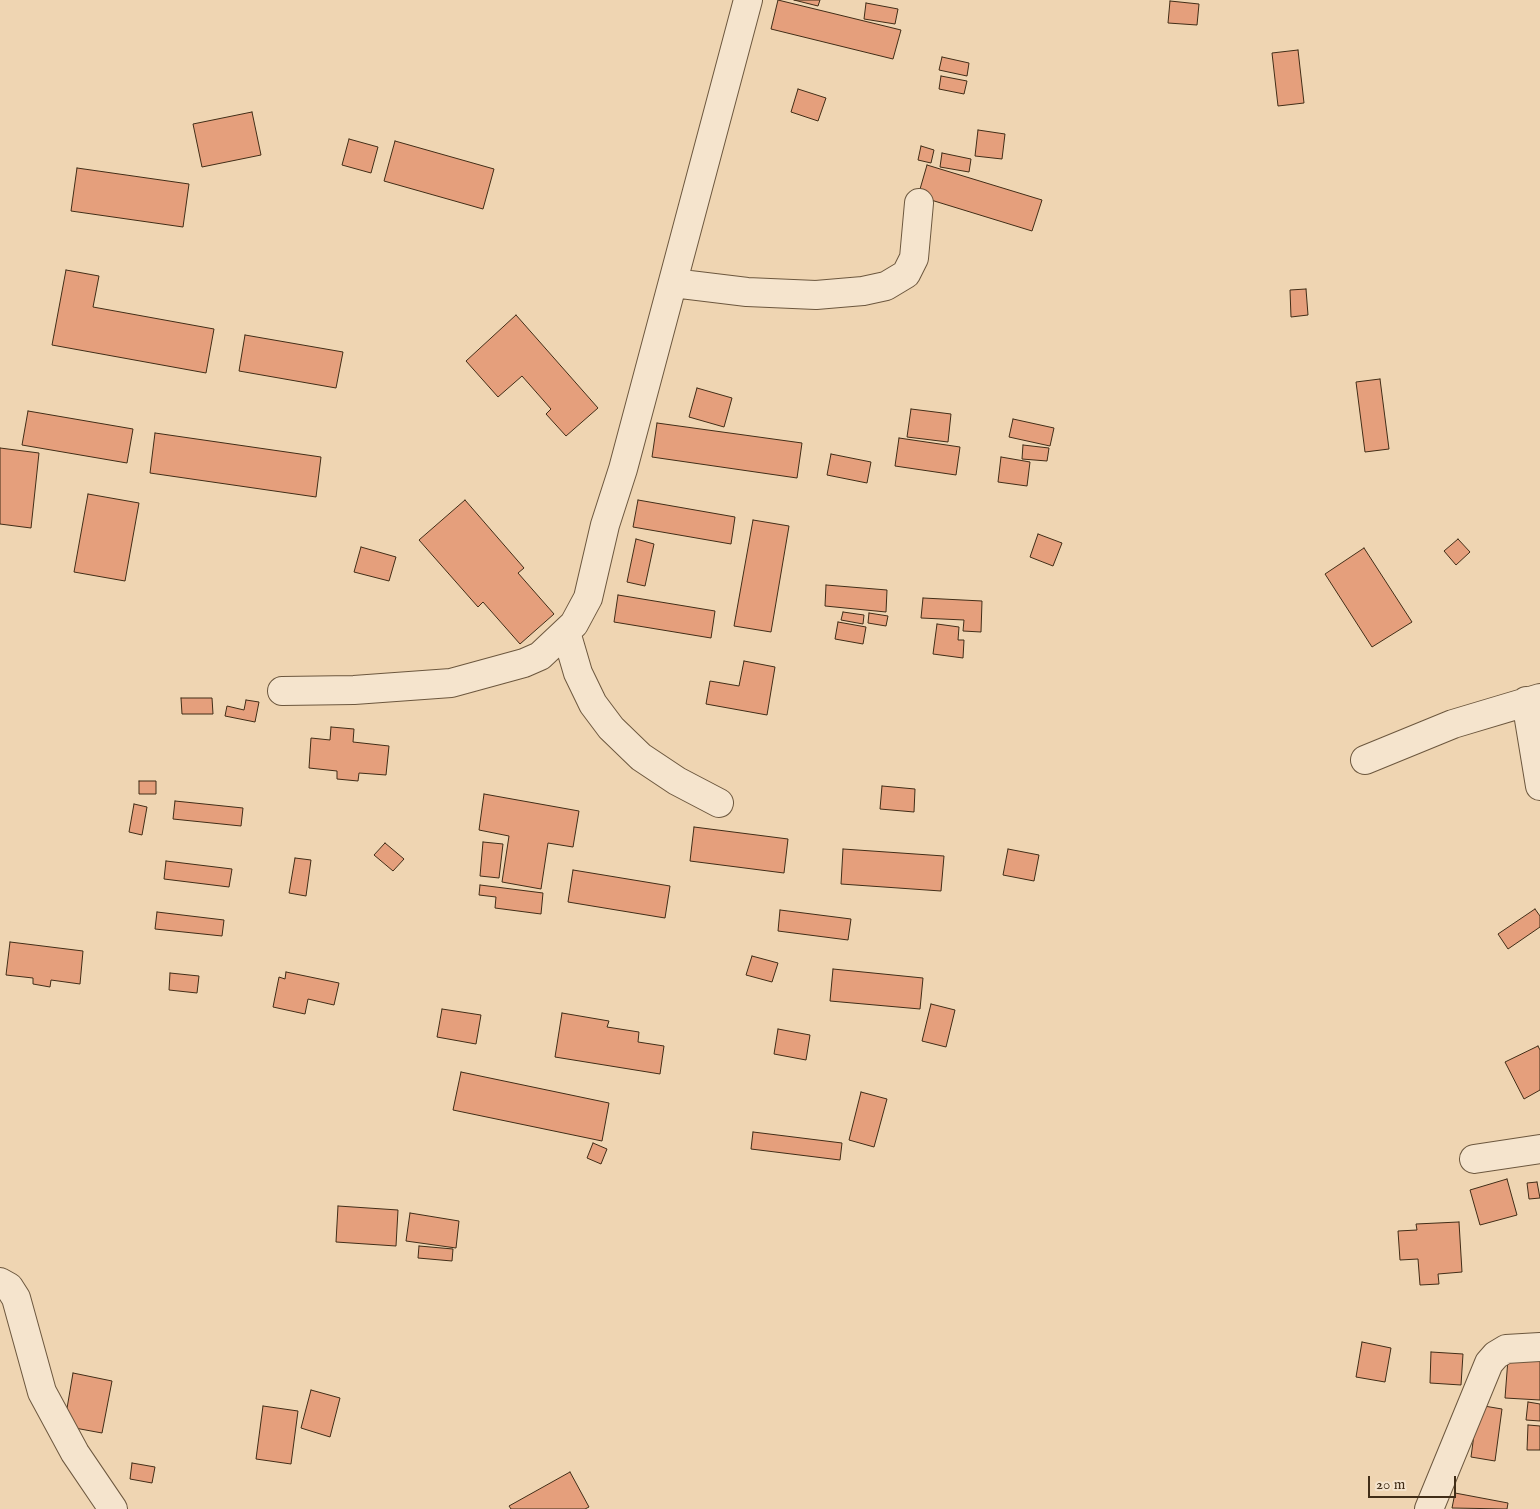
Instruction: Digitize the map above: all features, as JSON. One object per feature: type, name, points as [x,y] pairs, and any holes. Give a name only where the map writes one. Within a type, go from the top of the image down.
[{"type":"street","points":[[282,691],[354,690],[451,683],[524,663],[540,656],[574,624],[588,598],[605,525],[623,468],[748,0]]},
{"type":"street","points":[[673,283],[747,292],[816,295],[863,291],[886,286],[906,274],[914,258],[919,203]]},
{"type":"street","points":[[566,632],[578,673],[592,704],[611,728],[641,758],[677,781],[719,803]]},
{"type":"street","points":[[1365,760],[1453,724],[1533,700],[1540,786]]},
{"type":"street","points":[[1474,1159],[1540,1149]]},
{"type":"street","points":[[0,1282],[9,1286],[16,1298],[42,1392],[74,1453],[113,1509]]},
{"type":"street","points":[[1429,1509],[1489,1363],[1496,1355],[1506,1349],[1540,1347]]},
{"type":"building","points":[[778,0],[901,30],[893,59],[771,29]]},
{"type":"building","points":[[794,0],[820,0],[818,6]]},
{"type":"building","points":[[1170,1],[1199,4],[1197,25],[1168,23]]},
{"type":"building","points":[[866,3],[898,9],[895,24],[864,19]]},
{"type":"building","points":[[1298,50],[1304,103],[1278,106],[1272,53]]},
{"type":"building","points":[[942,57],[969,63],[967,76],[939,70]]},
{"type":"building","points":[[941,76],[967,81],[964,94],[939,89]]},
{"type":"building","points":[[798,89],[826,98],[818,121],[791,112]]},
{"type":"building","points":[[252,112],[261,155],[202,167],[193,124]]},
{"type":"building","points":[[978,130],[1005,134],[1002,159],[975,156]]},
{"type":"building","points":[[349,139],[378,147],[371,173],[342,165]]},
{"type":"building","points":[[395,141],[494,169],[483,209],[384,181]]},
{"type":"building","points":[[921,146],[934,150],[931,163],[918,160]]},
{"type":"building","points":[[942,153],[971,159],[969,172],[940,167]]},
{"type":"building","points":[[927,165],[1042,200],[1032,231],[918,196]]},
{"type":"building","points":[[77,168],[189,184],[183,227],[71,211]]},
{"type":"building","points":[[66,270],[99,276],[93,307],[214,329],[206,373],[52,345]]},
{"type":"building","points":[[1306,289],[1308,315],[1291,317],[1290,290]]},
{"type":"building","points":[[516,315],[598,408],[566,436],[546,414],[551,409],[522,376],[498,397],[466,361]]},
{"type":"building","points":[[245,335],[343,352],[336,388],[239,371]]},
{"type":"building","points":[[1380,379],[1389,449],[1365,452],[1356,382]]},
{"type":"building","points":[[697,388],[732,398],[724,427],[689,417]]},
{"type":"building","points":[[911,409],[951,414],[948,442],[907,437]]},
{"type":"building","points":[[28,411],[133,429],[127,463],[22,445]]},
{"type":"building","points":[[1013,419],[1054,428],[1050,446],[1009,437]]},
{"type":"building","points":[[657,423],[802,443],[797,478],[652,457]]},
{"type":"building","points":[[155,433],[321,457],[316,497],[150,473]]},
{"type":"building","points":[[899,438],[960,447],[956,475],[895,466]]},
{"type":"building","points":[[1023,445],[1049,448],[1047,461],[1022,459]]},
{"type":"building","points":[[0,448],[39,453],[31,528],[0,524]]},
{"type":"building","points":[[831,454],[871,462],[867,483],[827,475]]},
{"type":"building","points":[[1001,457],[1030,462],[1027,486],[998,482]]},
{"type":"building","points":[[88,494],[139,503],[125,581],[74,572]]},
{"type":"building","points":[[465,500],[524,568],[518,573],[554,614],[520,644],[483,602],[478,607],[419,540]]},
{"type":"building","points":[[638,500],[735,517],[731,544],[633,527]]},
{"type":"building","points":[[753,520],[789,526],[771,632],[734,626]]},
{"type":"building","points":[[1038,534],[1062,543],[1053,566],[1030,557]]},
{"type":"building","points":[[636,539],[654,544],[645,586],[627,582]]},
{"type":"building","points":[[1458,539],[1470,552],[1456,565],[1444,551]]},
{"type":"building","points":[[361,547],[396,557],[389,581],[354,572]]},
{"type":"building","points":[[1364,548],[1412,622],[1372,647],[1325,574]]},
{"type":"building","points":[[826,585],[887,590],[886,612],[825,606]]},
{"type":"building","points":[[618,595],[715,611],[711,638],[614,622]]},
{"type":"building","points":[[923,598],[982,601],[981,632],[963,631],[964,620],[921,618]]},
{"type":"building","points":[[843,612],[864,615],[863,624],[841,620]]},
{"type":"building","points":[[869,613],[888,616],[886,626],[868,623]]},
{"type":"building","points":[[838,622],[866,627],[863,644],[835,639]]},
{"type":"building","points":[[937,624],[959,627],[958,640],[964,640],[963,658],[933,654]]},
{"type":"building","points":[[744,661],[775,667],[767,715],[706,704],[710,681],[739,686]]},
{"type":"building","points":[[181,698],[212,698],[213,714],[182,714]]},
{"type":"building","points":[[246,700],[259,702],[255,722],[225,716],[227,706],[244,710]]},
{"type":"building","points":[[331,727],[354,729],[353,742],[389,746],[386,775],[359,773],[358,781],[337,779],[337,771],[309,768],[311,738],[330,740]]},
{"type":"building","points":[[139,781],[156,781],[156,794],[139,794]]},
{"type":"building","points":[[882,786],[915,789],[914,812],[880,809]]},
{"type":"building","points":[[484,794],[579,811],[573,847],[548,843],[541,889],[502,882],[509,836],[479,830]]},
{"type":"building","points":[[175,801],[243,808],[241,826],[173,819]]},
{"type":"building","points":[[134,804],[147,807],[142,835],[129,832]]},
{"type":"building","points":[[694,827],[788,839],[784,873],[690,861]]},
{"type":"building","points":[[483,842],[503,844],[499,878],[480,876]]},
{"type":"building","points":[[385,843],[404,859],[393,871],[374,855]]},
{"type":"building","points":[[843,849],[944,856],[941,891],[841,884]]},
{"type":"building","points":[[1008,849],[1039,855],[1034,881],[1003,875]]},
{"type":"building","points":[[295,858],[311,860],[306,896],[289,893]]},
{"type":"building","points":[[166,861],[232,869],[229,887],[164,879]]},
{"type":"building","points":[[573,870],[670,886],[665,918],[568,902]]},
{"type":"building","points":[[480,885],[543,893],[541,914],[495,908],[496,897],[479,895]]},
{"type":"building","points":[[1535,909],[1540,916],[1540,927],[1508,949],[1498,934]]},
{"type":"building","points":[[780,910],[851,919],[848,940],[778,931]]},
{"type":"building","points":[[157,912],[224,920],[222,936],[155,929]]},
{"type":"building","points":[[10,942],[83,951],[80,984],[51,980],[50,987],[33,984],[33,978],[6,975]]},
{"type":"building","points":[[752,956],[778,963],[772,982],[746,975]]},
{"type":"building","points":[[833,969],[923,978],[920,1009],[830,1001]]},
{"type":"building","points":[[286,972],[339,983],[334,1005],[308,999],[305,1014],[273,1007],[279,977],[285,979]]},
{"type":"building","points":[[170,973],[199,976],[197,993],[169,990]]},
{"type":"building","points":[[931,1004],[955,1010],[946,1047],[922,1041]]},
{"type":"building","points":[[442,1009],[481,1015],[476,1044],[437,1037]]},
{"type":"building","points":[[562,1013],[609,1021],[607,1027],[639,1032],[638,1042],[664,1046],[660,1074],[555,1057]]},
{"type":"building","points":[[778,1029],[810,1035],[806,1060],[774,1054]]},
{"type":"building","points":[[1538,1046],[1540,1050],[1540,1090],[1524,1099],[1505,1062]]},
{"type":"building","points":[[461,1072],[609,1103],[602,1141],[453,1110]]},
{"type":"building","points":[[861,1092],[887,1099],[874,1147],[849,1140]]},
{"type":"building","points":[[753,1132],[842,1143],[840,1160],[751,1149]]},
{"type":"building","points":[[593,1143],[607,1149],[601,1164],[587,1158]]},
{"type":"building","points":[[1507,1179],[1517,1215],[1480,1225],[1470,1190]]},
{"type":"building","points":[[1537,1182],[1540,1198],[1529,1199],[1527,1183]]},
{"type":"building","points":[[338,1206],[398,1210],[396,1246],[336,1242]]},
{"type":"building","points":[[410,1213],[459,1221],[456,1248],[406,1241]]},
{"type":"building","points":[[1459,1222],[1462,1272],[1438,1274],[1439,1284],[1420,1285],[1418,1259],[1400,1260],[1398,1231],[1417,1230],[1416,1224]]},
{"type":"building","points":[[419,1246],[453,1249],[452,1261],[418,1258]]},
{"type":"building","points":[[1362,1342],[1391,1348],[1385,1382],[1356,1377]]},
{"type":"building","points":[[1431,1352],[1463,1354],[1461,1385],[1430,1383]]},
{"type":"building","points":[[1508,1359],[1540,1361],[1540,1400],[1505,1398]]},
{"type":"building","points":[[73,1373],[112,1381],[102,1433],[64,1426]]},
{"type":"building","points":[[311,1390],[340,1398],[330,1437],[301,1428]]},
{"type":"building","points":[[1528,1402],[1540,1404],[1540,1421],[1526,1420]]},
{"type":"building","points":[[1478,1405],[1502,1409],[1495,1461],[1471,1457]]},
{"type":"building","points":[[263,1406],[298,1411],[291,1464],[256,1459]]},
{"type":"building","points":[[1528,1425],[1540,1426],[1540,1450],[1527,1450]]},
{"type":"building","points":[[132,1463],[155,1467],[152,1483],[130,1479]]},
{"type":"building","points":[[570,1472],[589,1507],[585,1509],[511,1509],[509,1506]]},
{"type":"building","points":[[1455,1493],[1508,1503],[1507,1509],[1452,1508]]}]
